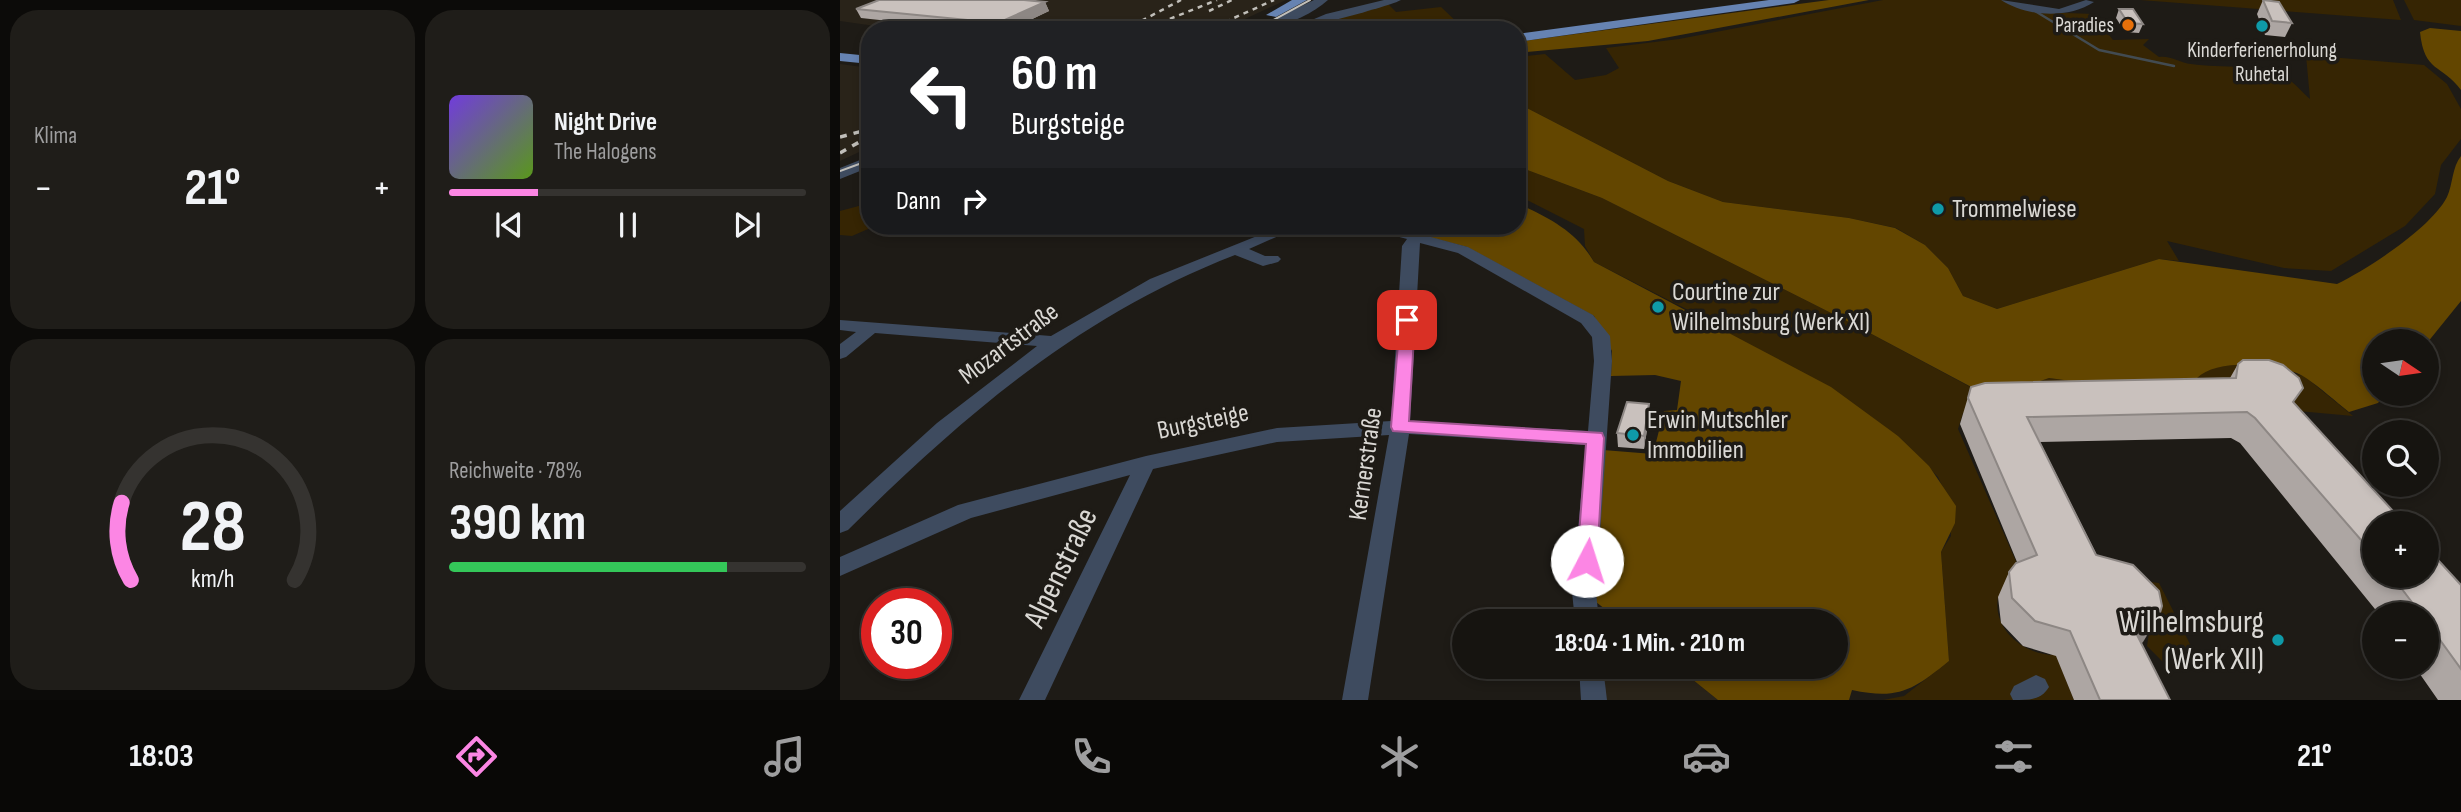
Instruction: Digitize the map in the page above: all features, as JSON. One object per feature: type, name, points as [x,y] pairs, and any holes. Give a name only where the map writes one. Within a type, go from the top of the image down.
[{"type":"highway","points":[[1270,21],[1301,0]]},
{"type":"highway","points":[[1526,31],[1750,0]]},
{"type":"highway","points":[[1526,37],[1794,0]]},
{"type":"highway","points":[[840,57],[861,60]]},
{"type":"street","points":[[1271,21],[1310,0]]},
{"type":"street","points":[[1274,21],[1302,12],[1322,0]]},
{"type":"street","points":[[1316,21],[1396,0]]},
{"type":"street","points":[[2006,0],[2033,9],[2060,12],[2089,2]]},
{"type":"street","points":[[840,174],[861,165]]},
{"type":"street","name":"Mozartstraße","points":[[840,524],[952,420],[1052,342],[1139,291],[1273,235]]},
{"type":"street","points":[[1413,235],[1463,250],[1587,319],[1601,336],[1603,360],[1584,592],[1586,609]]},
{"type":"street","name":"Kernerstraße","points":[[1355,700],[1399,427],[1410,246],[1417,236]]},
{"type":"street","points":[[1237,250],[1263,261],[1273,259]]},
{"type":"street","points":[[840,325],[1052,342]]},
{"type":"street","points":[[840,353],[872,327]]},
{"type":"street","name":"Burgsteige","points":[[840,567],[966,511],[1146,463],[1277,435],[1399,427],[1595,438]]},
{"type":"street","name":"Alpenstraße","points":[[1032,700],[1146,463]]},
{"type":"street","points":[[1592,679],[1594,700]]},
{"type":"shaded area","points":[[840,0],[1286,0],[1240,21],[861,21],[861,24],[840,21]]},
{"type":"shaded area","points":[[1829,0],[1869,0],[1648,41],[1526,52],[1526,41]]},
{"type":"shaded area","points":[[1883,0],[2002,0],[2042,12],[2093,14],[2113,40],[2149,39],[2143,45],[2159,57],[2203,65],[2254,68],[2279,74],[2295,84],[2310,99],[2306,55],[2424,65],[2447,84],[2461,109],[2461,139],[2441,165],[2435,194],[2405,226],[2331,271],[2284,268],[2167,241],[2179,261],[2159,259],[1997,309],[1963,296],[1948,268],[1925,245],[1896,228],[1849,218],[1723,202],[1668,181],[1526,108],[1526,56],[1545,54],[1575,80],[1606,75],[1619,68],[1606,48],[1679,39]]},
{"type":"shaded area","points":[[2140,0],[2393,0],[2401,20]]},
{"type":"shaded area","points":[[2404,0],[2461,0],[2461,26],[2414,20]]},
{"type":"shaded area","points":[[1388,4],[1396,12],[1441,7],[1456,21],[1328,21]]},
{"type":"shaded area","points":[[2430,28],[2461,31],[2461,90],[2425,55],[2420,32]]},
{"type":"shaded area","points":[[840,64],[861,67],[861,151],[840,161]]},
{"type":"shaded area","points":[[1526,108],[1668,181],[1723,202],[1849,218],[1895,228],[1925,245],[1948,268],[1963,296],[1997,309],[2159,259],[2337,284],[2381,258],[2427,222],[2447,197],[2461,156],[2461,301],[2438,329],[2362,329],[2362,406],[2368,406],[2349,412],[2312,382],[2296,373],[2251,364],[2219,367],[2197,378],[2078,382],[2049,378],[1992,398],[1851,323],[1602,198],[1526,169]]},
{"type":"shaded area","points":[[1526,169],[1602,198],[1851,323],[1991,398],[2049,378],[2078,382],[2204,370],[2242,362],[2304,376],[2353,416],[2287,410],[1963,413],[1958,429],[2025,582],[1998,597],[2000,620],[2013,639],[2022,646],[2044,654],[2056,655],[2074,700],[1883,700],[1904,696],[1949,661],[1941,552],[1951,536],[1948,499],[1938,477],[1898,436],[1692,312],[1594,262],[1585,246],[1584,229],[1526,200]]},
{"type":"shaded area","points":[[861,205],[861,232],[852,236],[840,235],[840,211]]},
{"type":"shaded area","points":[[1526,208],[1551,220],[1570,234],[1594,262],[1831,387],[1898,436],[1929,466],[1956,506],[1955,523],[1941,552],[1949,661],[1915,686],[1894,693],[1852,690],[1849,700],[1718,700],[1692,679],[1848,679],[1848,609],[1605,609],[1591,598],[1603,450],[1653,454],[1664,411],[1677,410],[1681,381],[1655,375],[1611,376],[1612,351],[1594,316],[1467,247],[1421,235],[1526,235]]},
{"type":"shaded area","points":[[2133,580],[2159,583],[2194,652],[2163,662],[2147,646],[2150,627]]},
{"type":"shaded area","points":[[1600,679],[1692,679],[1718,700],[1603,700]]},
{"type":"building","points":[[879,0],[1045,2],[1002,21],[856,9]]},
{"type":"building","points":[[2263,0],[2279,2],[2292,23],[2272,21]]},
{"type":"building","points":[[2119,9],[2133,9],[2143,24],[2128,23]]},
{"type":"building","points":[[2243,360],[2269,360],[2283,365],[2299,378],[2303,388],[2293,402],[2362,477],[2362,497],[2380,497],[2393,511],[2362,511],[2362,541],[2247,412],[2027,417],[2096,555],[2133,565],[2159,591],[2162,606],[2159,616],[2152,624],[2135,631],[2170,700],[2100,700],[2070,631],[2035,621],[2012,598],[2009,572],[2016,563],[2037,555],[1968,398],[1971,387],[1985,383],[2236,378],[2238,364]]},
{"type":"building","points":[[1627,402],[1649,404],[1644,436],[1617,433]]},
{"type":"building","points":[[2439,561],[2461,585],[2461,669],[2439,639],[2439,602],[2412,602],[2401,588],[2439,588]]},
{"type":"waterway","points":[[2035,11],[2099,50],[2174,66]]},
{"type":"tram line","points":[[1272,21],[1310,0]]},
{"type":"tram line","points":[[840,171],[861,163]]},
{"type":"railway","points":[[1141,21],[1181,0]]},
{"type":"railway","points":[[1164,21],[1217,0]]},
{"type":"railway","points":[[1209,11],[1232,0]]},
{"type":"railway","points":[[1227,21],[1274,0]]},
{"type":"railway","points":[[840,137],[861,131]]},
{"type":"railway","points":[[840,153],[861,141]]},
{"type":"place","name":"Paradies","points":[[2128,25]]},
{"type":"place","name":"Kinderferienerholung Ruhetal","points":[[2262,26]]},
{"type":"place","name":"Trommelwiese","points":[[1938,209]]},
{"type":"place","name":"Courtine zur Wilhelmsburg (Werk XI)","points":[[1658,307]]},
{"type":"place","name":"Erwin Mutschler Immobilien","points":[[1633,435]]},
{"type":"place","name":"Wilhelmsburg (Werk XII)","points":[[2278,640]]},
{"type":"route","points":[[1407,320],[1399,427],[1595,438],[1587,561]]}]
